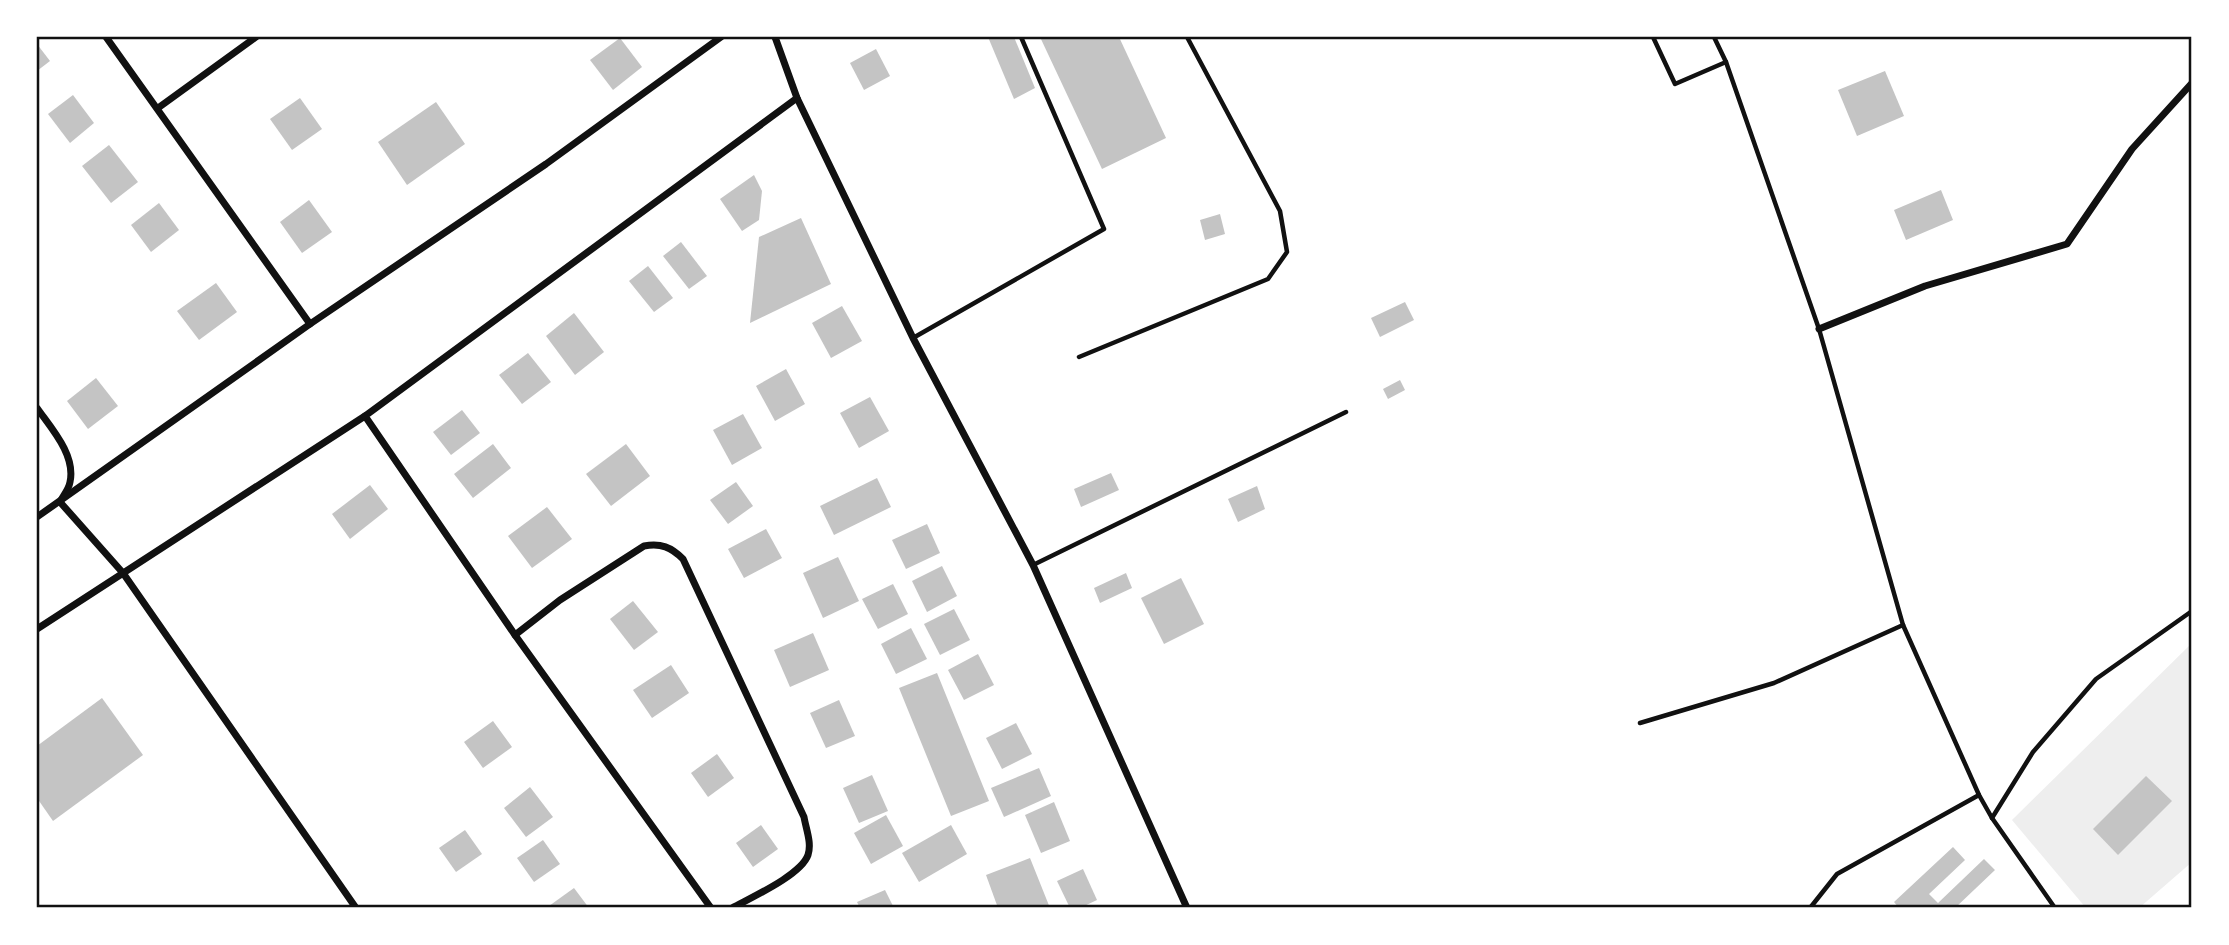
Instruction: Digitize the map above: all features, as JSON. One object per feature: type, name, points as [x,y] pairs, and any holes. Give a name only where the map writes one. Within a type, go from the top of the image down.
[{"type":"street","points":[[106,37],[310,324]]},
{"type":"street","points":[[158,108],[256,37]]},
{"type":"street","points":[[37,517],[310,324],[547,164],[721,37]]},
{"type":"street","points":[[775,37],[797,98],[914,338],[1032,565],[1186,908]]},
{"type":"street","points":[[1819,330],[1924,286],[2067,244],[2132,149],[2192,83]]},
{"type":"street","points":[[37,629],[365,416],[797,98]]},
{"type":"street","points":[[37,408],[67,457],[71,474],[70,485],[60,502]]},
{"type":"street","points":[[365,416],[515,635],[712,908]]},
{"type":"street","points":[[60,502],[123,573],[356,908]]},
{"type":"street","points":[[515,635],[560,600],[644,546],[664,546],[673,549],[683,559],[804,817],[810,844],[808,856],[800,867],[733,908]]},
{"type":"lane","points":[[914,338],[1104,229],[1021,37]]},
{"type":"lane","points":[[1079,357],[1268,279],[1287,252],[1280,211],[1186,37]]},
{"type":"lane","points":[[1653,37],[1675,84],[1726,62]]},
{"type":"lane","points":[[1714,37],[1726,62],[1819,330],[1903,625],[1979,795],[2055,908]]},
{"type":"lane","points":[[1032,565],[1346,412]]},
{"type":"lane","points":[[1992,818],[2034,752],[2096,679],[2192,611]]},
{"type":"lane","points":[[1640,723],[1774,682],[1903,625]]},
{"type":"lane","points":[[1810,908],[1837,874],[1979,795]]},
{"type":"shaded area","points":[[2192,643],[2192,862],[2139,908],[2086,908],[2012,820]]},
{"type":"building","points":[[988,37],[1014,37],[1035,88],[1014,99]]},
{"type":"building","points":[[1040,37],[1119,37],[1166,138],[1102,169]]},
{"type":"building","points":[[620,38],[642,67],[613,90],[590,60]]},
{"type":"building","points":[[37,44],[50,61],[37,71]]},
{"type":"building","points":[[876,49],[890,76],[864,90],[850,63]]},
{"type":"building","points":[[1885,71],[1904,116],[1857,136],[1838,90]]},
{"type":"building","points":[[73,95],[94,123],[70,143],[48,114]]},
{"type":"building","points":[[300,98],[322,129],[292,150],[270,119]]},
{"type":"building","points":[[436,102],[465,144],[407,185],[378,142]]},
{"type":"building","points":[[109,145],[138,182],[111,203],[82,166]]},
{"type":"building","points":[[754,175],[762,191],[759,220],[742,231],[720,199]]},
{"type":"building","points":[[1941,190],[1953,220],[1906,240],[1894,210]]},
{"type":"building","points":[[309,200],[332,232],[302,253],[280,222]]},
{"type":"building","points":[[159,203],[179,230],[151,252],[131,225]]},
{"type":"building","points":[[1220,214],[1225,234],[1205,240],[1200,220]]},
{"type":"building","points":[[801,218],[831,284],[750,323],[759,237]]},
{"type":"building","points":[[681,242],[707,276],[689,289],[663,256]]},
{"type":"building","points":[[648,266],[673,298],[654,312],[629,281]]},
{"type":"building","points":[[216,283],[237,312],[199,340],[177,311]]},
{"type":"building","points":[[1405,302],[1414,320],[1380,337],[1371,318]]},
{"type":"building","points":[[842,306],[862,341],[831,358],[812,323]]},
{"type":"building","points":[[574,313],[604,352],[575,375],[546,336]]},
{"type":"building","points":[[528,353],[551,382],[522,404],[499,375]]},
{"type":"building","points":[[786,369],[805,404],[775,421],[756,386]]},
{"type":"building","points":[[96,378],[118,406],[88,429],[67,401]]},
{"type":"building","points":[[1400,380],[1405,390],[1388,399],[1383,389]]},
{"type":"building","points":[[870,397],[889,431],[859,448],[840,413]]},
{"type":"building","points":[[462,410],[480,433],[451,455],[433,432]]},
{"type":"building","points":[[743,414],[762,448],[732,465],[713,430]]},
{"type":"building","points":[[493,444],[511,468],[473,498],[454,474]]},
{"type":"building","points":[[626,444],[650,476],[611,506],[586,474]]},
{"type":"building","points":[[1111,473],[1119,490],[1081,507],[1074,489]]},
{"type":"building","points":[[877,478],[891,507],[834,535],[820,506]]},
{"type":"building","points":[[736,482],[753,506],[728,524],[710,500]]},
{"type":"building","points":[[370,485],[388,509],[350,539],[332,514]]},
{"type":"building","points":[[1257,486],[1265,509],[1238,522],[1228,499]]},
{"type":"building","points":[[547,507],[572,539],[532,568],[508,536]]},
{"type":"building","points":[[927,524],[940,553],[906,569],[892,540]]},
{"type":"building","points":[[766,529],[782,558],[744,578],[728,549]]},
{"type":"building","points":[[838,557],[859,601],[823,618],[803,573]]},
{"type":"building","points":[[942,566],[957,596],[927,612],[912,581]]},
{"type":"building","points":[[1126,573],[1132,588],[1100,603],[1094,588]]},
{"type":"building","points":[[1181,578],[1204,624],[1164,644],[1141,598]]},
{"type":"building","points":[[893,584],[908,614],[878,629],[862,599]]},
{"type":"building","points":[[633,601],[658,632],[634,650],[610,619]]},
{"type":"building","points":[[954,609],[970,640],[940,655],[924,624]]},
{"type":"building","points":[[911,628],[927,659],[896,674],[881,644]]},
{"type":"building","points":[[813,633],[829,670],[790,687],[774,650]]},
{"type":"building","points":[[978,654],[994,685],[964,700],[948,670]]},
{"type":"building","points":[[671,665],[689,693],[652,718],[633,690]]},
{"type":"building","points":[[937,673],[989,801],[951,816],[899,688]]},
{"type":"building","points":[[102,698],[143,755],[53,821],[37,798],[37,746]]},
{"type":"building","points":[[839,700],[855,736],[826,748],[810,713]]},
{"type":"building","points":[[493,721],[512,747],[483,768],[464,742]]},
{"type":"building","points":[[1016,723],[1032,754],[1002,769],[986,738]]},
{"type":"building","points":[[717,754],[734,778],[708,797],[691,773]]},
{"type":"building","points":[[1039,768],[1051,796],[1004,817],[991,788]]},
{"type":"building","points":[[872,775],[888,811],[859,823],[843,788]]},
{"type":"building","points":[[2146,776],[2172,801],[2118,855],[2093,829]]},
{"type":"building","points":[[530,787],[553,817],[526,837],[504,808]]},
{"type":"building","points":[[1054,802],[1070,841],[1041,853],[1025,815]]},
{"type":"building","points":[[886,815],[903,846],[871,864],[854,833]]},
{"type":"building","points":[[761,825],[778,849],[753,867],[736,843]]},
{"type":"building","points":[[951,825],[967,854],[919,882],[902,853]]},
{"type":"building","points":[[465,830],[482,854],[456,872],[439,848]]},
{"type":"building","points":[[543,840],[560,864],[534,882],[517,858]]},
{"type":"building","points":[[1953,847],[1965,860],[1929,894],[1938,903],[1984,859],[1995,870],[1955,908],[1899,908],[1894,902]]},
{"type":"building","points":[[1030,858],[1050,908],[998,908],[986,875]]},
{"type":"building","points":[[1083,869],[1097,900],[1080,908],[1070,908],[1057,881]]},
{"type":"building","points":[[574,888],[589,908],[550,908],[549,906]]},
{"type":"building","points":[[885,890],[894,908],[860,908],[857,902]]}]
